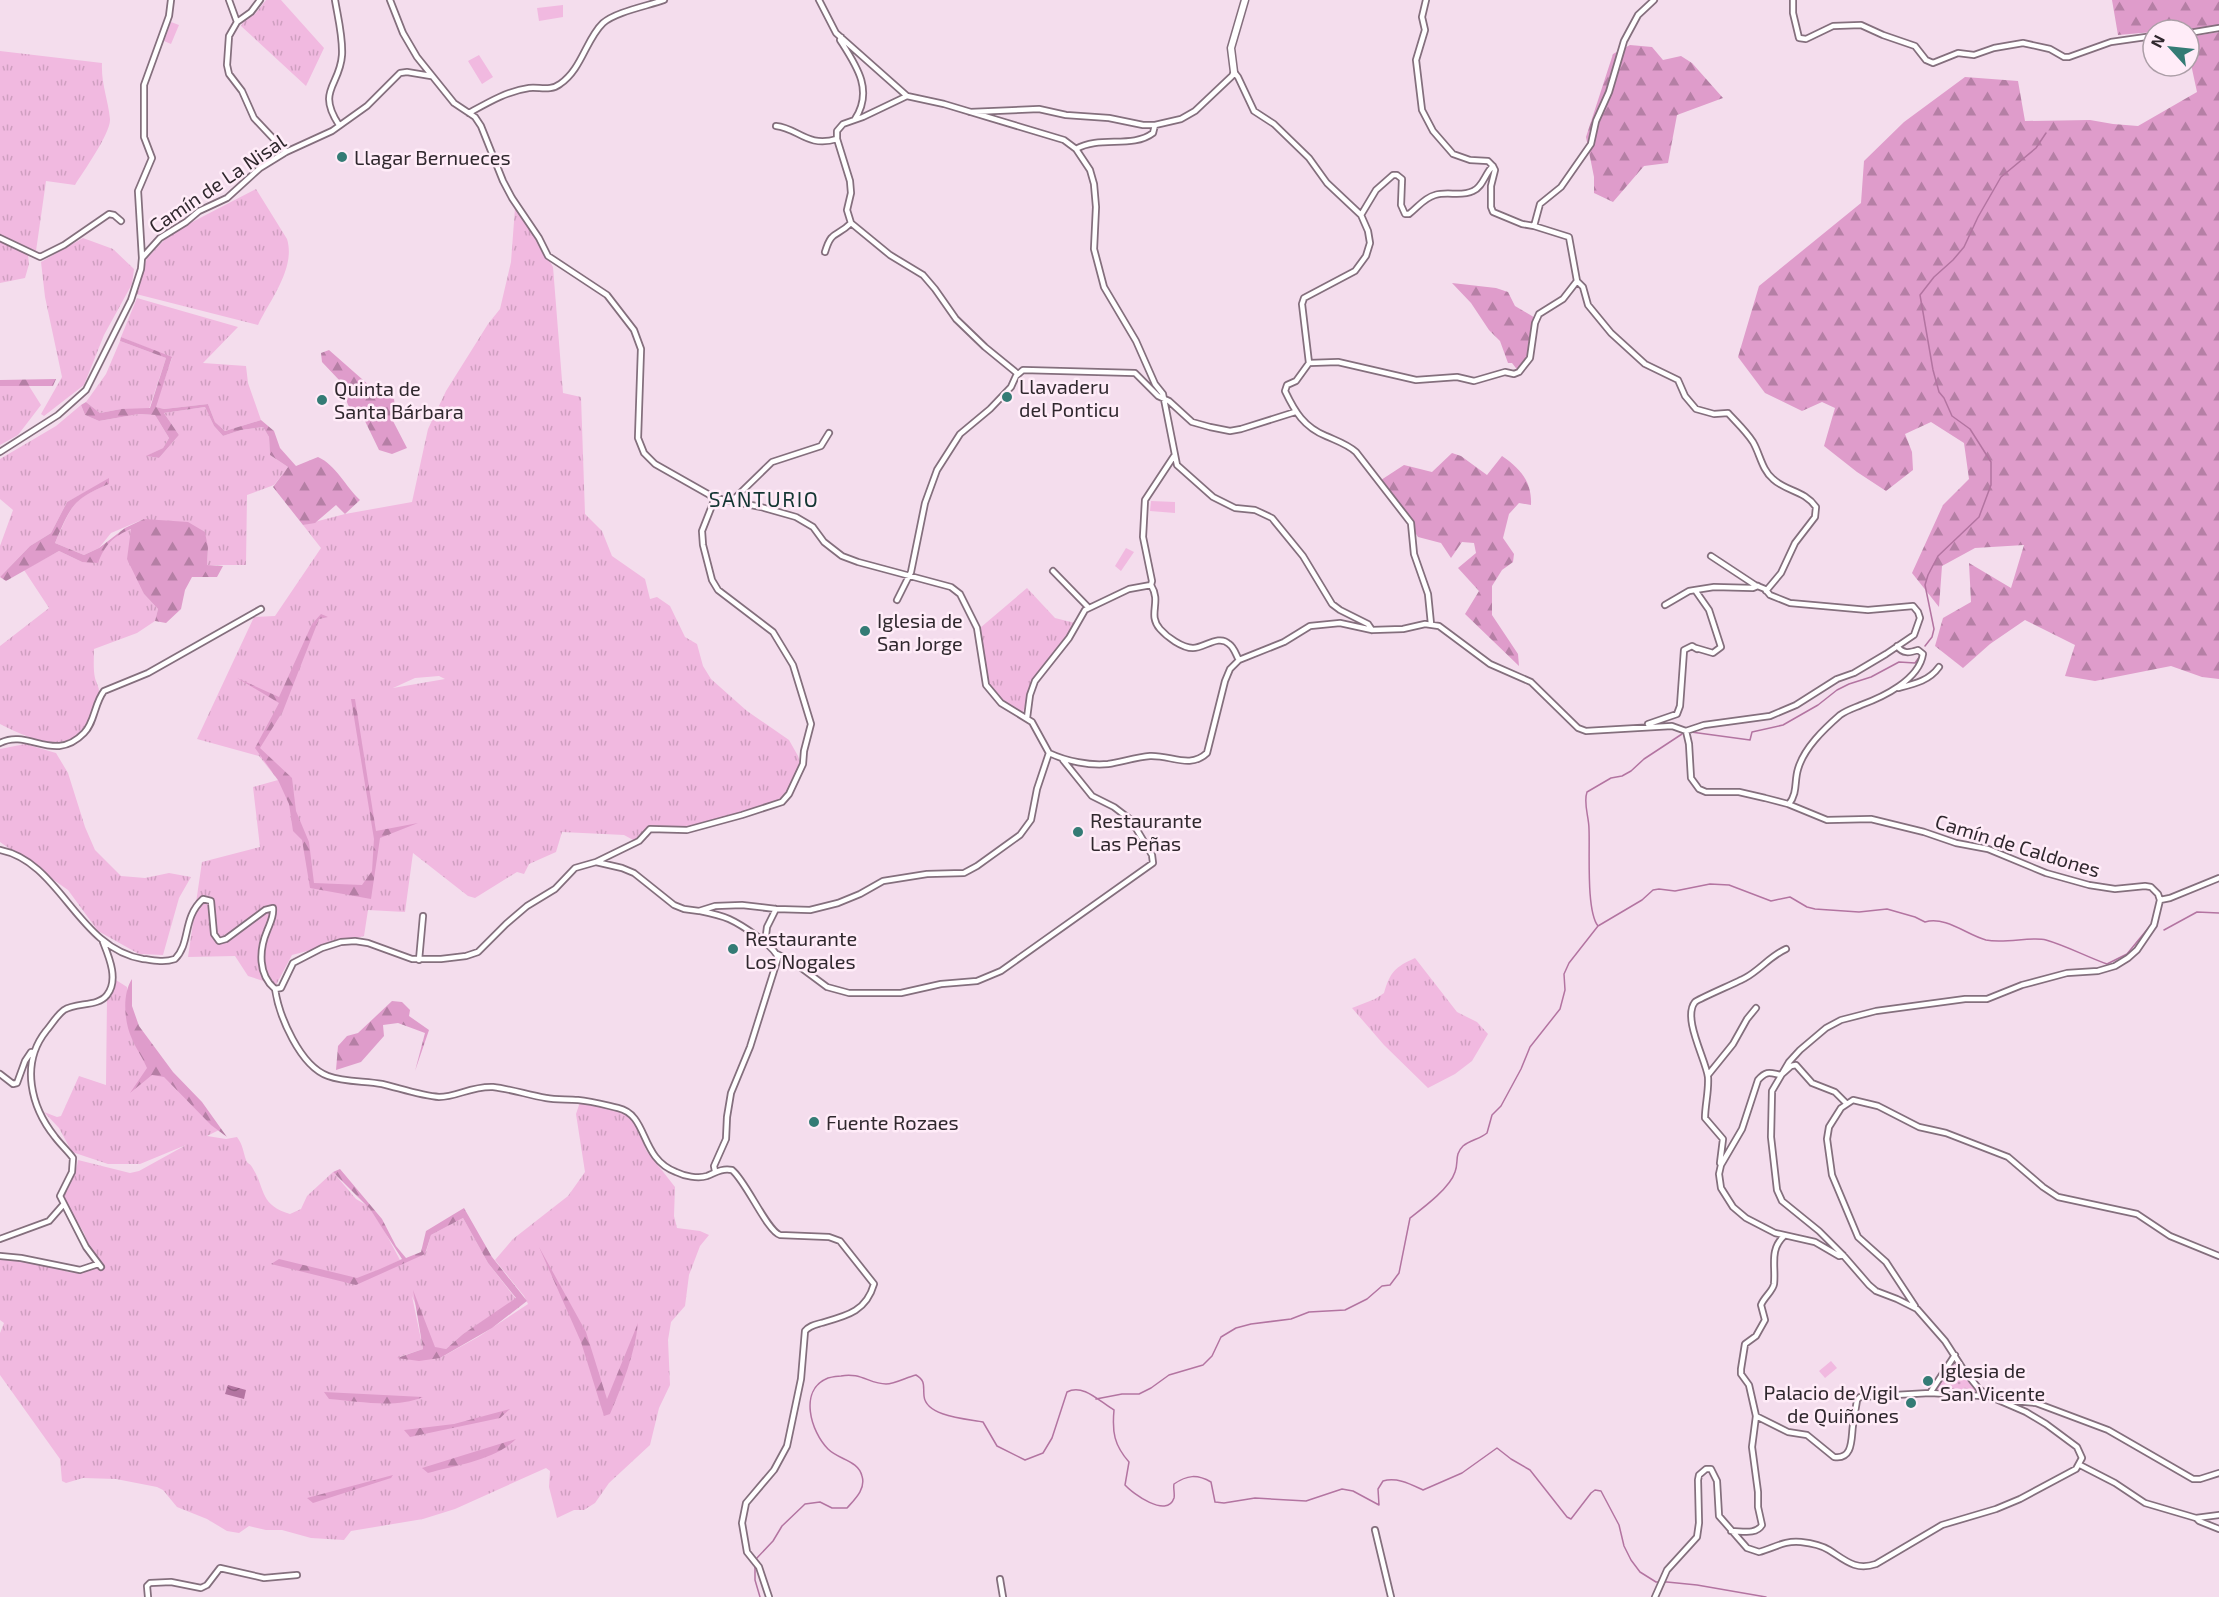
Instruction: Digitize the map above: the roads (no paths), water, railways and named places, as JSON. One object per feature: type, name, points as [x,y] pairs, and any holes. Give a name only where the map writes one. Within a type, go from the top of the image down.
[{"type":"street","points":[[142,258],[138,191],[152,158],[144,137],[144,85],[169,16],[171,0]]},
{"type":"street","points":[[229,0],[237,21]]},
{"type":"street","points":[[260,0],[251,12],[237,21],[228,39],[227,65],[229,74],[242,91],[261,128],[286,152]]},
{"type":"street","points":[[334,0],[340,26],[342,58],[328,96],[339,125]]},
{"type":"street","points":[[390,0],[406,38],[417,57],[454,103],[475,117],[481,126],[503,181],[548,256],[612,299],[636,334],[641,350],[638,438],[645,453],[661,468],[715,498],[761,507],[807,522],[824,542],[842,556],[910,576],[947,584],[960,594],[977,628],[986,685],[1000,703],[1027,718],[1037,727],[1050,753],[1062,760],[1092,796],[1122,812],[1131,820],[1152,855],[1153,863],[1001,971],[977,981],[941,984],[901,993],[849,993],[827,987],[731,920],[674,905],[634,873],[596,862]]},
{"type":"street","points":[[641,0],[644,7]]},
{"type":"street","points":[[469,113],[496,98],[511,93],[528,88],[550,88],[560,85],[581,62],[604,22],[664,0]]},
{"type":"street","points":[[819,0],[830,24],[841,37],[907,96],[931,100],[1064,140],[1076,149],[1090,170],[1094,184],[1096,207],[1094,249],[1104,287],[1136,341],[1153,379],[1161,390],[1165,400],[1177,465],[1213,497],[1235,508],[1255,510],[1272,519],[1303,556],[1332,604],[1368,624],[1372,630]]},
{"type":"street","points":[[1245,0],[1231,48],[1234,72],[1254,111],[1274,124],[1309,159],[1327,183],[1361,215],[1370,243],[1355,271],[1304,297],[1302,304],[1309,363],[1296,381],[1285,388],[1295,412],[1310,428],[1352,448],[1411,523],[1414,554],[1428,594],[1431,624]]},
{"type":"street","points":[[1426,0],[1422,17],[1425,30],[1416,60],[1422,110],[1433,131],[1453,153],[1470,160],[1488,161],[1493,166],[1495,170],[1490,196],[1493,212],[1522,225],[1534,226],[1569,237],[1577,281],[1582,287],[1588,305],[1611,333],[1645,364],[1678,380],[1685,396],[1696,409],[1714,414],[1728,413],[1751,439],[1767,473],[1780,485],[1805,496],[1816,507],[1815,517],[1795,543],[1781,573],[1766,591]]},
{"type":"street","points":[[1534,226],[1540,204],[1561,188],[1591,144],[1596,121],[1609,92],[1624,41],[1638,15],[1654,0]]},
{"type":"street","points":[[1793,0],[1793,13],[1799,38],[1806,39],[1833,26],[1861,25],[1915,46],[1926,60],[1933,63],[1958,53],[1980,54],[1994,48],[2023,43],[2050,49],[2064,57],[2069,57],[2110,42],[2141,38]]},
{"type":"street","points":[[2201,31],[2219,28]]},
{"type":"street","points":[[841,37],[840,40],[864,87],[859,110],[854,120]]},
{"type":"street","points":[[970,112],[1039,109],[1066,115],[1109,118],[1143,125],[1155,125],[1181,119],[1195,111],[1234,72]]},
{"type":"street","name":"Camín de La Nisal","points":[[0,452],[58,416],[86,390],[131,300],[141,269],[142,258],[165,233],[186,222],[199,211],[227,198],[249,176],[286,152],[339,125],[367,106],[400,73],[432,76]]},
{"type":"street","points":[[907,96],[840,125],[836,134],[850,181],[851,193],[848,210],[851,223],[890,255],[922,276],[935,289],[956,319],[1018,374]]},
{"type":"street","points":[[1076,149],[1099,141],[1143,138],[1153,133],[1155,125]]},
{"type":"street","points":[[776,126],[810,140],[837,139]]},
{"type":"street","points":[[1361,215],[1376,190],[1394,175],[1402,179],[1401,205],[1405,213],[1409,214],[1434,195],[1465,194],[1474,191],[1493,166]]},
{"type":"street","points":[[0,237],[40,256],[64,245],[109,214],[121,221]]},
{"type":"street","points":[[825,252],[827,241],[851,223]]},
{"type":"street","points":[[1309,363],[1338,362],[1416,380],[1457,377],[1474,381],[1505,372],[1514,374],[1519,372],[1530,358],[1535,323],[1539,314],[1563,299],[1577,281]]},
{"type":"street","points":[[897,600],[910,576],[925,502],[933,477],[957,437],[990,409],[1011,387],[1018,374],[1028,369],[1137,374],[1158,396],[1192,422],[1230,431],[1295,412]]},
{"type":"street","points":[[733,502],[772,462],[821,446],[829,433]]},
{"type":"street","points":[[1174,456],[1145,500],[1143,537],[1152,581],[1150,585],[1156,599],[1153,615],[1155,622],[1166,635],[1184,646],[1194,648],[1219,640],[1225,641],[1230,644],[1239,660]]},
{"type":"street","points":[[275,989],[281,988],[293,963],[322,948],[341,942],[368,943],[419,960],[466,956],[478,952],[506,924],[527,906],[555,889],[575,868],[596,862],[639,841],[650,829],[687,830],[782,802],[802,770],[811,724],[793,665],[772,632],[718,590],[712,580],[703,545],[702,531],[715,498]]},
{"type":"street","points":[[1062,760],[1102,764],[1149,756],[1190,762],[1199,760],[1207,753],[1225,681],[1230,669],[1239,660],[1284,642],[1310,627],[1340,622],[1372,630],[1403,629],[1431,624],[1439,626],[1453,634],[1490,664],[1531,682],[1578,728],[1586,731],[1639,726],[1672,726],[1686,731],[1704,725],[1760,718],[1784,711],[1898,646],[1914,635],[1920,618],[1913,606],[1868,610],[1779,600],[1711,556]]},
{"type":"street","points":[[1053,571],[1088,607]]},
{"type":"street","points":[[1027,718],[1030,694],[1035,681],[1069,638],[1088,607],[1129,589],[1150,585]]},
{"type":"street","points":[[1665,605],[1689,591],[1714,587],[1753,588],[1758,586]]},
{"type":"street","points":[[1639,726],[1677,714],[1680,706],[1684,650],[1692,646],[1713,653],[1721,647],[1709,610],[1695,590]]},
{"type":"street","points":[[0,743],[15,739],[55,747],[72,741],[86,730],[104,691],[148,673],[261,609]]},
{"type":"street","points":[[1895,688],[1919,666],[1923,654],[1918,650],[1908,653],[1900,650],[1898,646]]},
{"type":"street","points":[[1789,804],[1796,793],[1798,766],[1819,735],[1842,713],[1895,688],[1918,683],[1934,674],[1939,667]]},
{"type":"street","name":"Camín de Caldones","points":[[1686,731],[1691,778],[1694,785],[1706,792],[1739,792],[1789,804],[1817,818],[1827,820],[1871,819],[1924,832],[1956,843],[1988,849],[2046,873],[2089,885],[2115,889],[2151,887],[2160,900]]},
{"type":"street","points":[[699,911],[715,906],[742,905],[810,910],[860,894],[883,881],[927,874],[964,873],[1020,835],[1031,820],[1037,789],[1050,753]]},
{"type":"street","points":[[0,850],[17,855],[34,866],[103,942],[130,957],[162,962],[169,961],[178,955],[190,915],[203,899],[211,901],[214,934],[219,941],[226,939],[265,910],[273,908],[273,916],[262,946],[261,961],[264,974],[275,989],[284,1022],[297,1045],[314,1067],[327,1076],[388,1085],[437,1096],[451,1095],[473,1088],[493,1088],[548,1099],[579,1100],[621,1108],[635,1117],[649,1149],[665,1167],[685,1175],[700,1177],[708,1176],[714,1171],[728,1169],[736,1174],[772,1232],[780,1235],[829,1238],[840,1241],[874,1284],[870,1296],[857,1311],[851,1315],[812,1325],[805,1331],[801,1379],[787,1446],[774,1470],[751,1496],[744,1510],[742,1530],[747,1552],[757,1565],[769,1597]]},
{"type":"street","points":[[1917,1309],[1876,1291],[1819,1231],[1782,1201],[1777,1190],[1771,1137],[1772,1091],[1781,1075],[1800,1050],[1826,1028],[1841,1020],[1876,1011],[1965,999],[1987,999],[2022,985],[2067,973],[2098,971],[2115,966],[2137,950],[2154,925],[2160,900],[2219,878]]},
{"type":"street","points":[[765,943],[767,927],[776,909]]},
{"type":"street","points":[[419,960],[423,916]]},
{"type":"street","points":[[0,1256],[80,1270],[100,1266],[86,1247],[78,1227],[63,1205],[60,1196],[72,1172],[73,1158],[55,1137],[34,1098],[30,1083],[34,1052],[40,1038],[64,1010],[107,996],[113,976],[103,942]]},
{"type":"street","points":[[1786,949],[1774,954],[1749,976],[1695,1002],[1692,1019],[1708,1075],[1705,1118],[1723,1139],[1719,1174],[1721,1188],[1737,1212],[1768,1230],[1784,1236],[1810,1240],[1839,1256],[1843,1255]]},
{"type":"street","points":[[714,1171],[726,1139],[731,1093],[750,1047],[777,963],[777,954]]},
{"type":"street","points":[[1708,1075],[1733,1044],[1756,1008]]},
{"type":"street","points":[[0,1074],[13,1084],[17,1083],[25,1061],[31,1052],[34,1052]]},
{"type":"street","points":[[1781,1075],[1791,1066],[1796,1065],[1812,1083],[1834,1092],[1846,1103]]},
{"type":"street","points":[[1719,1174],[1724,1157],[1742,1129],[1758,1080],[1763,1074],[1770,1072],[1781,1075]]},
{"type":"street","points":[[1655,1597],[1667,1570],[1697,1537],[1698,1480],[1699,1474],[1706,1469],[1711,1469],[1714,1473],[1719,1516],[1747,1548],[1759,1552],[1779,1544],[1799,1542],[1827,1548],[1851,1564],[1869,1567],[1942,1525],[1996,1509],[2020,1499],[2076,1470],[2080,1465],[2082,1458],[2077,1446],[2026,1412],[1984,1394],[1917,1309],[1886,1262],[1858,1237],[1832,1175],[1827,1138],[1833,1118],[1846,1103],[1857,1099],[1878,1106],[1919,1127],[1946,1133],[1990,1149],[2016,1162],[2043,1187],[2058,1197],[2137,1214],[2170,1236],[2219,1256]]},
{"type":"street","points":[[0,1239],[49,1221],[63,1205]]},
{"type":"street","points":[[1768,1230],[1776,1244]]},
{"type":"street","points":[[1731,1531],[1753,1531],[1758,1530],[1762,1525],[1752,1447],[1756,1416],[1749,1385],[1742,1374],[1743,1349],[1745,1344],[1762,1329],[1765,1320],[1761,1305],[1774,1286],[1773,1263],[1776,1244],[1784,1236]]},
{"type":"street","points":[[1930,1393],[1955,1355]]},
{"type":"street","points":[[1756,1416],[1788,1432],[1807,1435],[1834,1456],[1839,1457],[1845,1455],[1850,1448],[1857,1400],[1860,1396],[1930,1393],[1982,1396],[1984,1394]]},
{"type":"street","points":[[2000,1400],[2036,1403],[2108,1430],[2193,1479],[2219,1473]]},
{"type":"street","points":[[2080,1465],[2115,1483],[2145,1503],[2196,1518],[2219,1528]]},
{"type":"street","points":[[2196,1518],[2219,1515]]},
{"type":"street","points":[[1375,1530],[1391,1597]]},
{"type":"street","points":[[148,1597],[147,1586],[150,1583],[171,1582],[201,1588],[207,1585],[220,1568],[264,1578],[297,1575]]},
{"type":"street","points":[[1000,1579],[1003,1597]]},
{"type":"water","points":[[228,1385],[246,1390],[244,1399],[225,1394]]},
{"type":"waterway","points":[[1925,646],[1932,637],[1934,629],[1925,585],[1928,575],[1938,556],[1979,517],[1991,485],[1991,462],[1970,429],[1952,416],[1939,392],[1920,295],[1934,277],[1964,247],[2001,177],[2036,148],[2046,133]]},
{"type":"waterway","points":[[1691,732],[1750,740],[1752,732],[1783,725],[1849,684],[1871,677],[1899,662],[1915,663],[1920,656]]},
{"type":"waterway","points":[[1096,1399],[1122,1394],[1139,1394],[1169,1375],[1203,1365],[1212,1356],[1221,1337],[1236,1328],[1291,1319],[1309,1312],[1345,1310],[1367,1299],[1382,1286],[1390,1285],[1399,1273],[1410,1218],[1448,1185],[1455,1172],[1459,1152],[1463,1146],[1487,1133],[1492,1115],[1501,1106],[1530,1047],[1560,1009],[1565,990],[1564,974],[1569,963],[1598,926],[1594,918],[1590,895],[1587,792],[1611,778],[1631,771],[1644,759],[1682,734]]},
{"type":"waterway","points":[[1598,926],[1642,900],[1653,890],[1675,891],[1710,884],[1729,885],[1771,901],[1790,897],[1815,909],[1859,912],[1887,909],[1925,922],[1949,924],[1986,940],[2046,940],[2107,964],[2127,954],[2150,926]]},
{"type":"waterway","points":[[2164,930],[2197,912],[2219,913]]},
{"type":"waterway","points":[[756,1559],[773,1541],[782,1526],[805,1504],[820,1502],[832,1508],[847,1508],[861,1489],[863,1481],[857,1467],[828,1449],[817,1432],[810,1412],[810,1401],[819,1384],[828,1378],[848,1375],[890,1384],[916,1375],[923,1382],[926,1403],[932,1408],[949,1416],[983,1422],[997,1446],[1025,1460],[1043,1453],[1052,1438],[1067,1392],[1079,1390],[1091,1395],[1114,1410],[1115,1438],[1129,1462],[1125,1485],[1142,1498],[1164,1506],[1170,1504],[1174,1498],[1174,1484],[1192,1477],[1211,1482],[1215,1502],[1224,1503],[1255,1498],[1306,1501],[1342,1489],[1353,1491],[1379,1505],[1378,1489],[1383,1481],[1408,1483],[1423,1490],[1462,1473],[1497,1448],[1530,1470],[1571,1519],[1591,1493],[1595,1490],[1601,1491],[1619,1525],[1624,1546],[1631,1560],[1640,1572],[1656,1582],[1697,1585],[1766,1597]]},
{"type":"waterway","points":[[755,1563],[755,1580],[760,1597]]},
{"type":"place","name":"Llagar Bernueces","points":[[342,157]]},
{"type":"place","name":"Llavaderu del Ponticu","points":[[1007,397]]},
{"type":"place","name":"Quinta de Santa Bárbara","points":[[322,400]]},
{"type":"place","name":"Iglesia de San Jorge","points":[[865,631]]},
{"type":"place","name":"Restaurante Las Peñas","points":[[1078,832]]},
{"type":"place","name":"Restaurante Los Nogales","points":[[733,949]]},
{"type":"place","name":"Fuente Rozaes","points":[[814,1122]]},
{"type":"place","name":"Iglesia de San Vicente","points":[[1928,1381]]},
{"type":"place","name":"Palacio de Vigil de Quiñones","points":[[1911,1403]]},
{"type":"district","name":"SANTURIO","points":[[764,498]]}]
